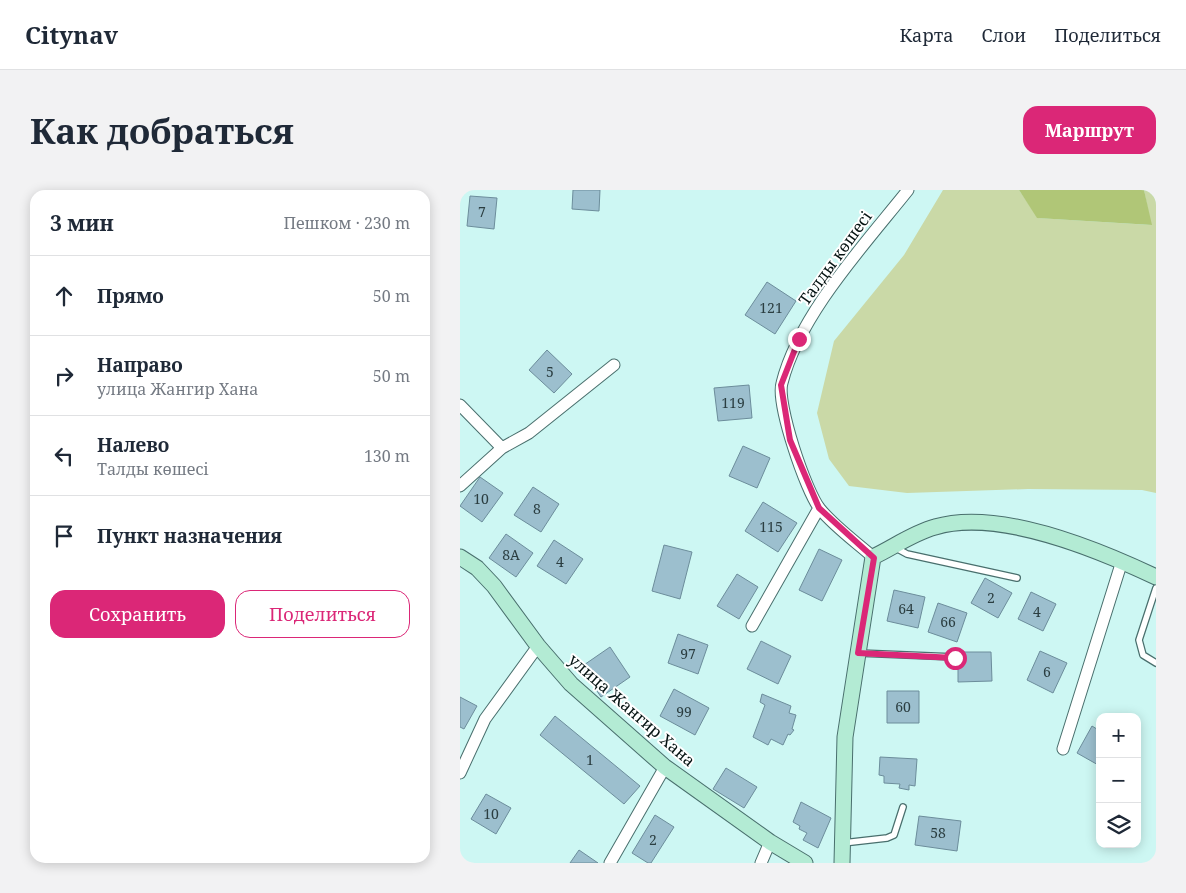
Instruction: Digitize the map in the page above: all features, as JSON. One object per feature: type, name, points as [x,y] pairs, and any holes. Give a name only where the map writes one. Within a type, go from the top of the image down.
[{"type":"street","name":"Талды көшесі","points":[[874,558],[819,508],[790,440],[781,385],[799,339],[831,289],[908,190]]},
{"type":"street","points":[[460,486],[502,448],[529,433],[614,365]]},
{"type":"street","points":[[460,405],[502,448]]},
{"type":"street","points":[[752,626],[819,508]]},
{"type":"street","points":[[842,863],[845,737],[874,558],[914,534],[937,526],[975,523],[1025,530],[1080,544],[1156,577]]},
{"type":"street","name":"улица Жангир Хана","points":[[460,557],[476,568],[494,586],[538,646],[571,684],[665,767],[770,842],[804,863]]},
{"type":"street","points":[[1063,749],[1122,561]]},
{"type":"street","points":[[460,773],[485,719],[538,646]]},
{"type":"street","points":[[610,863],[665,767]]},
{"type":"street","points":[[761,863],[770,842]]},
{"type":"lane","points":[[894,547],[907,554],[1017,578]]},
{"type":"lane","points":[[1156,588],[1139,640],[1142,655],[1156,663]]},
{"type":"lane","points":[[858,653],[955,658]]},
{"type":"lane","points":[[843,843],[887,838],[894,835],[903,807]]},
{"type":"green space","points":[[943,190],[1019,190],[1038,218],[1151,225],[1144,190],[1156,190],[1156,493],[1142,490],[1028,489],[907,493],[849,486],[829,459],[817,413],[834,341],[904,255]]},
{"type":"green space","points":[[1019,190],[1144,190],[1152,225],[1037,218]]},
{"type":"building","points":[[573,190],[600,190],[599,211],[572,209]]},
{"type":"building","points":[[470,196],[497,198],[494,229],[467,226]]},
{"type":"building","points":[[767,282],[796,301],[775,334],[745,315]]},
{"type":"building","points":[[547,350],[572,374],[554,393],[529,370]]},
{"type":"building","points":[[749,385],[752,418],[718,421],[714,388]]},
{"type":"building","points":[[743,446],[770,458],[757,488],[729,476]]},
{"type":"building","points":[[480,477],[503,493],[482,522],[460,506]]},
{"type":"building","points":[[533,487],[559,504],[541,532],[514,515]]},
{"type":"building","points":[[763,502],[797,523],[778,552],[745,531]]},
{"type":"building","points":[[506,534],[533,553],[516,577],[489,558]]},
{"type":"building","points":[[554,540],[583,559],[566,584],[537,566]]},
{"type":"building","points":[[664,545],[692,552],[680,599],[652,591]]},
{"type":"building","points":[[819,549],[842,560],[822,601],[799,590]]},
{"type":"building","points":[[737,574],[758,587],[739,619],[717,606]]},
{"type":"building","points":[[985,578],[1012,593],[998,618],[971,603]]},
{"type":"building","points":[[894,590],[925,597],[918,628],[887,621]]},
{"type":"building","points":[[1031,592],[1056,604],[1043,631],[1018,619]]},
{"type":"building","points":[[938,603],[967,613],[957,642],[928,632]]},
{"type":"building","points":[[678,634],[708,645],[698,674],[668,663]]},
{"type":"building","points":[[761,641],[791,656],[778,684],[747,669]]},
{"type":"building","points":[[610,647],[630,677],[601,697],[581,667]]},
{"type":"building","points":[[1040,651],[1067,663],[1053,693],[1027,680]]},
{"type":"building","points":[[958,652],[991,652],[992,681],[958,682]]},
{"type":"building","points":[[674,689],[709,708],[695,735],[660,716]]},
{"type":"building","points":[[887,691],[919,691],[919,723],[887,723]]},
{"type":"building","points":[[762,694],[791,706],[789,713],[796,715],[792,729],[794,730],[790,735],[788,734],[783,745],[771,739],[768,745],[753,737],[765,705],[760,702]]},
{"type":"building","points":[[460,697],[477,706],[464,729],[460,727]]},
{"type":"building","points":[[555,716],[640,786],[624,804],[540,735]]},
{"type":"building","points":[[1092,726],[1096,728],[1096,764],[1077,753]]},
{"type":"building","points":[[880,757],[917,759],[915,786],[909,785],[909,790],[899,788],[900,784],[884,783],[884,776],[879,775]]},
{"type":"building","points":[[726,768],[757,787],[744,808],[713,789]]},
{"type":"building","points":[[486,794],[511,808],[496,834],[471,819]]},
{"type":"building","points":[[801,802],[831,818],[818,848],[803,840],[807,833],[799,829],[800,826],[793,822]]},
{"type":"building","points":[[655,815],[674,827],[651,863],[648,863],[632,853]]},
{"type":"building","points":[[919,816],[961,821],[957,851],[915,845]]},
{"type":"building","points":[[579,850],[598,863],[570,863]]},
{"type":"route","points":[[799,339],[781,385],[790,440],[819,508],[874,558],[858,653],[955,658]]}]
